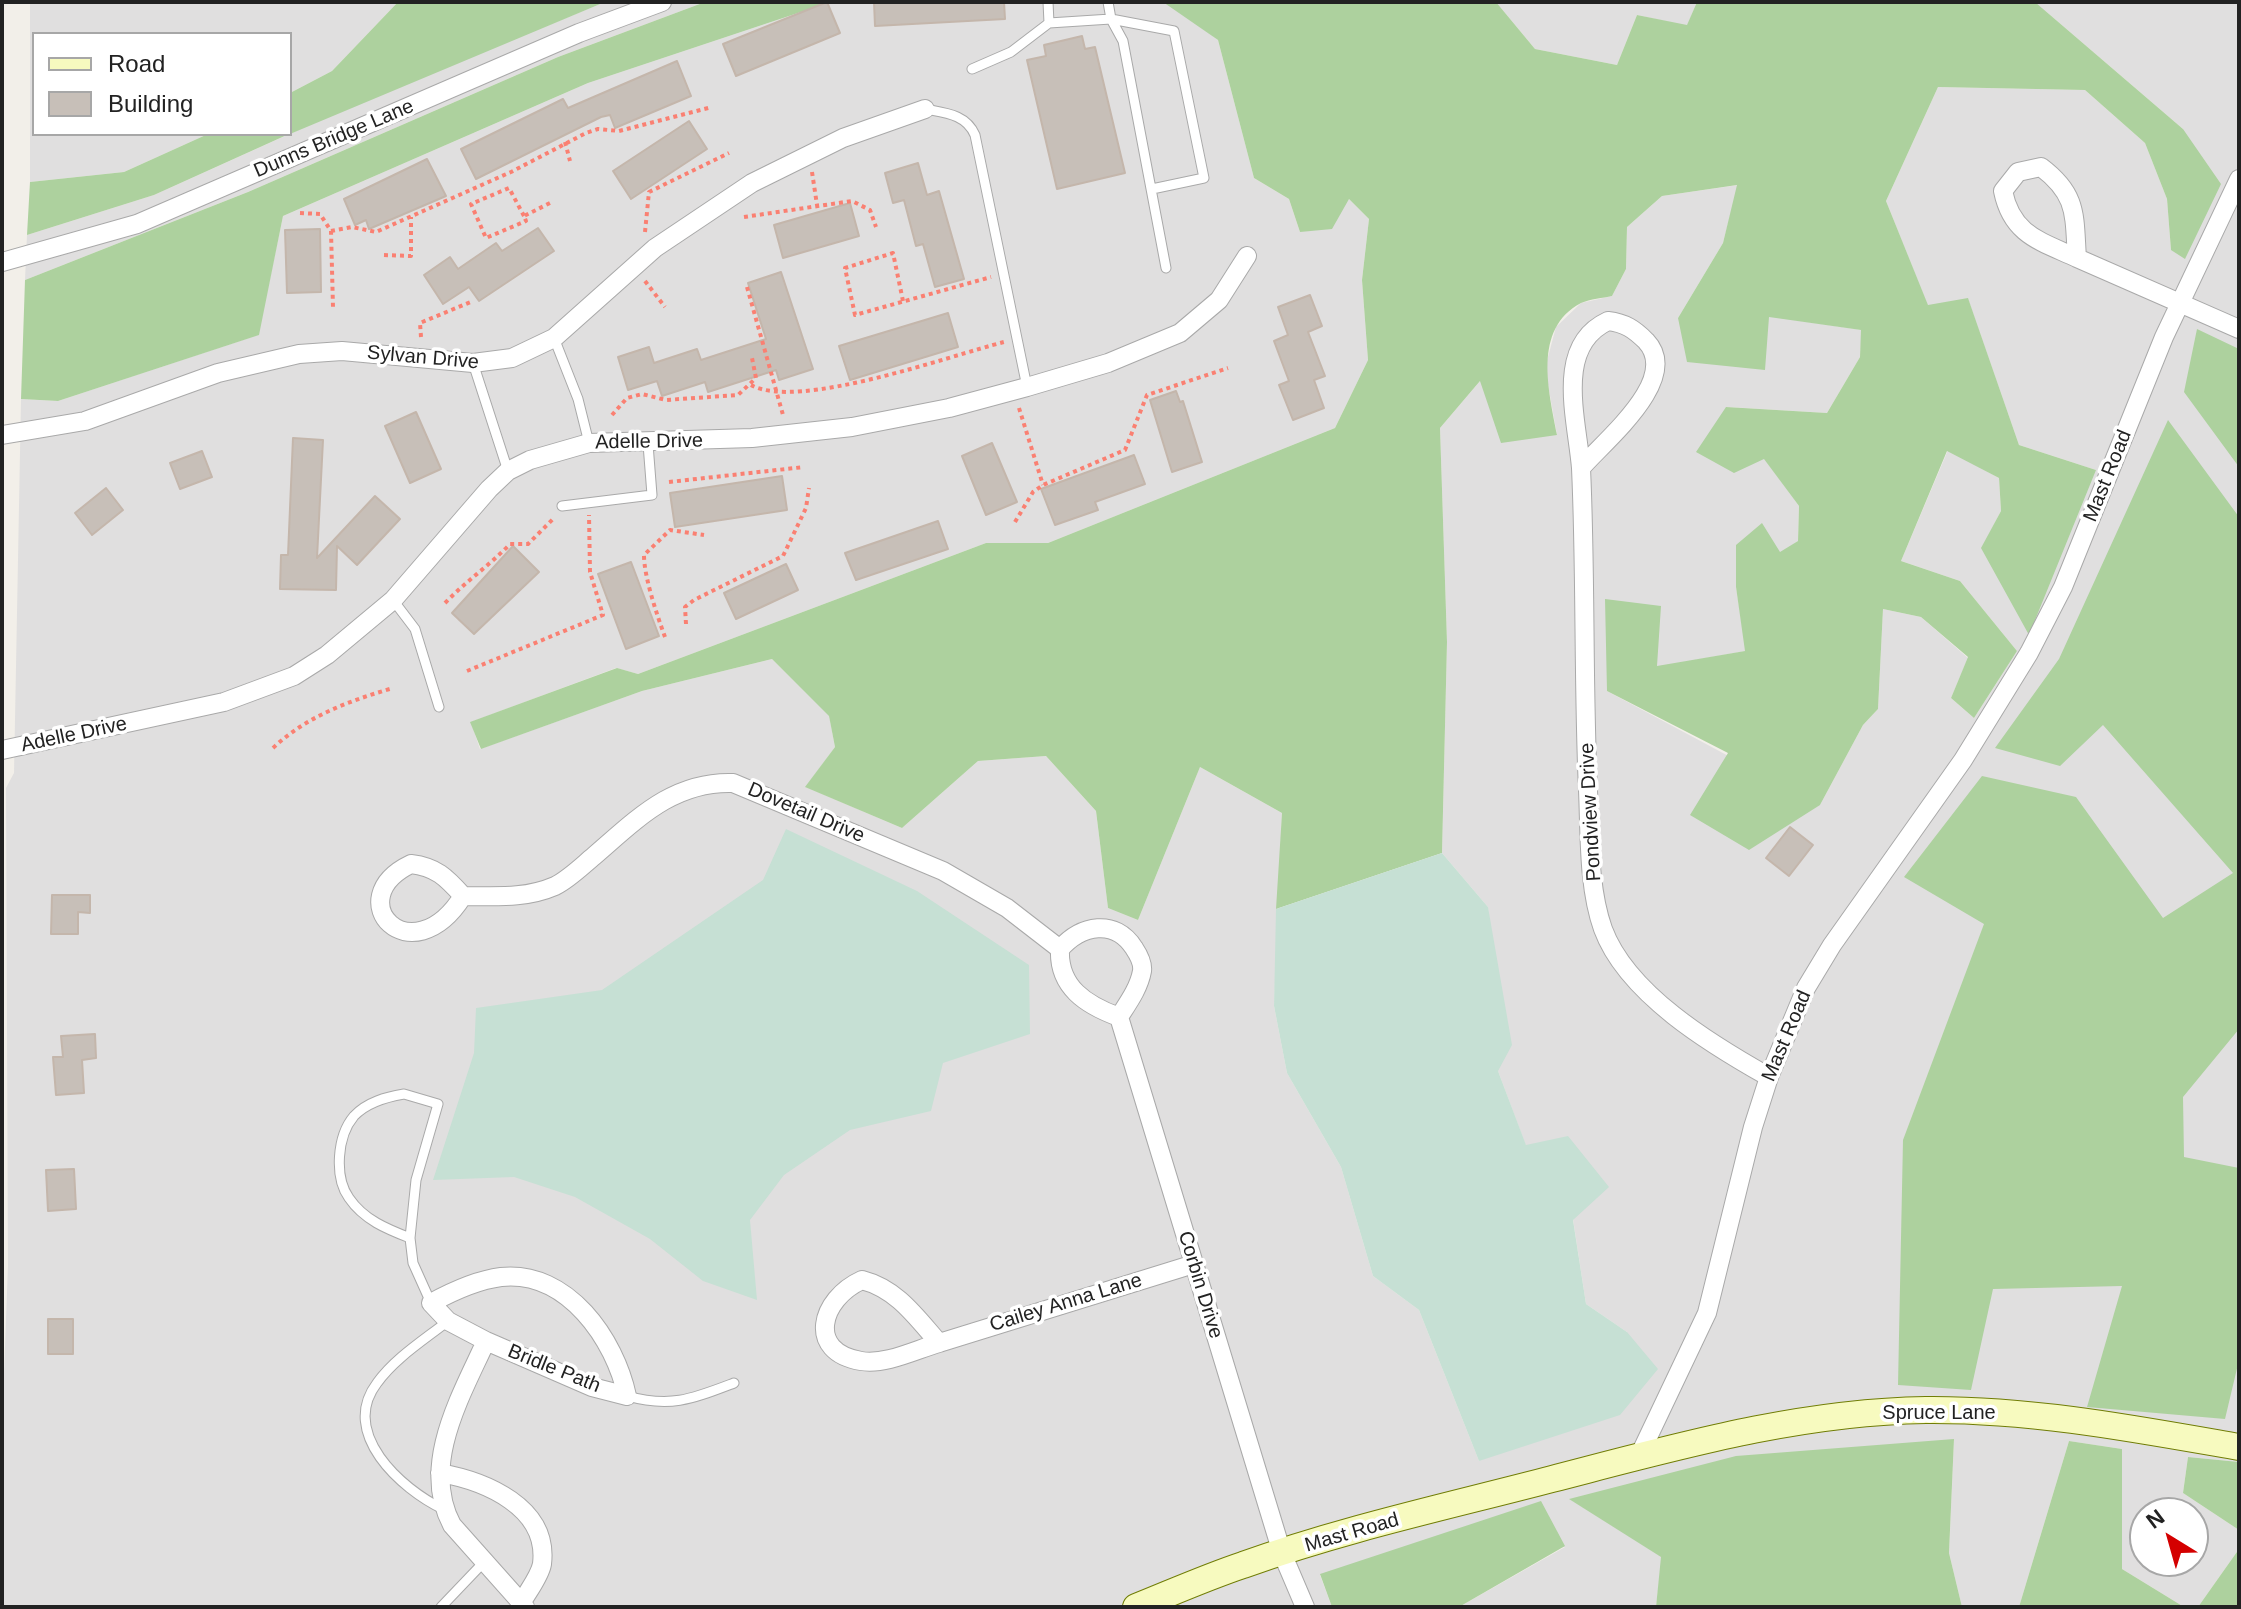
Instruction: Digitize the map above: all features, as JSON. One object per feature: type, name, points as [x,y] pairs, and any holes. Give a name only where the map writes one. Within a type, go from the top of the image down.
[{"type":"street","name":"Dunns Bridge Lane","points":[[2,262],[137,224],[579,33],[662,2]]},
{"type":"street","name":"Sylvan Drive","points":[[2,435],[85,421],[218,373],[299,354],[355,352],[473,363],[512,358],[554,338],[646,255],[700,215],[806,155],[925,109]]},
{"type":"street","points":[[2077,258],[2073,212],[2062,183],[2041,167],[2018,172],[2003,191],[2008,214],[2028,235],[2077,258],[2179,304],[2239,329]]},
{"type":"street","name":"Mast Road","points":[[1136,1607],[1282,1553],[1640,1454],[1693,1349],[1717,1285],[1744,1164],[1769,1077],[1806,988],[1832,945],[1963,760],[2029,653],[2063,587],[2179,304],[2239,179]]},
{"type":"street","name":"Adelle Drive","points":[[2,750],[198,709],[258,691],[327,655],[393,600],[508,471],[556,450],[589,443],[648,444],[752,438],[852,427],[949,408],[1027,387],[1108,363],[1180,333],[1219,300],[1247,256]]},
{"type":"street","name":"Pondview Drive","points":[[1581,468],[1645,397],[1656,378],[1657,363],[1650,345],[1624,323],[1608,321],[1592,328],[1580,343],[1574,361],[1581,468],[1590,839],[1603,930],[1619,958],[1660,1003],[1769,1077]]},
{"type":"street","name":"Dovetail Drive","points":[[463,896],[517,897],[558,884],[657,802],[681,789],[707,782],[733,783],[943,871],[1007,908],[1060,949]]},
{"type":"street","points":[[411,864],[430,866],[445,876],[463,896],[446,920],[432,930],[414,933],[398,929],[386,920],[379,905],[382,888],[393,873],[411,864]]},
{"type":"street","points":[[1091,928],[1112,929],[1126,936],[1142,968],[1137,988],[1119,1017],[1093,1008],[1074,992],[1059,965],[1060,949],[1072,935],[1091,928]]},
{"type":"street","name":"Corbin Drive","points":[[1119,1017],[1282,1553],[1305,1607]]},
{"type":"street","name":"Cailey Anna Lane","points":[[939,1343],[902,1300],[880,1285],[862,1280],[833,1300],[825,1315],[825,1332],[834,1347],[847,1358],[885,1360],[1194,1264]]},
{"type":"street","name":"Bridle Path","points":[[504,1277],[529,1280],[552,1289],[573,1302],[593,1321],[621,1369],[627,1396],[592,1387],[486,1341],[448,1321],[431,1303],[450,1292],[504,1277]]},
{"type":"street","name":"Bridle Path","points":[[486,1341],[448,1431],[440,1473],[443,1509],[464,1542],[523,1605]]},
{"type":"street","name":"Spruce Lane","points":[[1640,1454],[1762,1427],[1925,1410],[2009,1413],[2239,1447]]},
{"type":"street","points":[[440,1473],[473,1479],[494,1487],[517,1505],[535,1530],[542,1567],[523,1605]]},
{"type":"lane","points":[[1048,2],[1049,23]]},
{"type":"lane","points":[[1108,2],[1111,19],[1123,41],[1166,268]]},
{"type":"lane","points":[[972,69],[1011,52],[1049,23],[1111,19],[1174,31],[1204,178],[1152,189]]},
{"type":"lane","points":[[925,109],[948,113],[970,123],[984,172],[1027,387]]},
{"type":"lane","points":[[554,338],[578,399],[589,443]]},
{"type":"lane","points":[[473,363],[508,471]]},
{"type":"lane","points":[[562,506],[652,495],[648,444]]},
{"type":"lane","points":[[393,600],[415,629],[439,707]]},
{"type":"lane","points":[[410,1238],[377,1224],[360,1211],[347,1196],[339,1162],[344,1134],[354,1117],[368,1105],[404,1094],[438,1104],[416,1180],[410,1238],[413,1263],[431,1303]]},
{"type":"lane","points":[[443,1509],[416,1496],[396,1478],[376,1450],[365,1414],[368,1397],[377,1382],[448,1321]]},
{"type":"lane","points":[[627,1396],[664,1404],[680,1402],[734,1383]]},
{"type":"lane","points":[[441,1607],[484,1562]]},
{"type":"path","points":[[331,231],[352,227],[376,232],[598,129],[619,131],[712,107]]},
{"type":"path","points":[[565,142],[570,161]]},
{"type":"path","points":[[645,232],[649,192],[729,153]]},
{"type":"path","points":[[811,171],[817,205]]},
{"type":"path","points":[[499,177],[505,189]]},
{"type":"path","points":[[509,188],[524,216],[526,221],[486,238],[471,204],[509,188]]},
{"type":"path","points":[[744,217],[852,201],[870,210],[876,227]]},
{"type":"path","points":[[524,216],[552,202]]},
{"type":"path","points":[[300,213],[320,214],[331,231],[333,307]]},
{"type":"path","points":[[384,255],[411,256],[411,217]]},
{"type":"path","points":[[903,301],[893,253],[845,268],[855,315],[1005,273]]},
{"type":"path","points":[[643,279],[665,307]]},
{"type":"path","points":[[747,287],[780,394],[783,415]]},
{"type":"path","points":[[421,337],[420,323],[473,301]]},
{"type":"path","points":[[751,385],[764,392],[780,394],[859,384],[951,355],[1018,339]]},
{"type":"path","points":[[612,415],[634,395],[666,400],[738,395],[756,378],[752,358]]},
{"type":"path","points":[[1015,522],[1033,492],[1043,485],[1125,450],[1147,395],[1228,368]]},
{"type":"path","points":[[1019,408],[1043,485]]},
{"type":"path","points":[[669,482],[804,467]]},
{"type":"path","points":[[686,624],[685,607],[694,600],[783,556],[806,508],[809,488]]},
{"type":"path","points":[[467,671],[603,615],[590,572],[588,503]]},
{"type":"path","points":[[445,603],[473,574],[487,568],[510,544],[528,544],[562,506]]},
{"type":"path","points":[[665,637],[651,599],[653,589],[644,555],[670,530],[704,535]]},
{"type":"path","points":[[273,748],[301,724],[359,698],[393,688]]},
{"type":"shaded area","points":[[30,2],[398,2],[332,71],[292,92],[292,32],[32,32],[32,136],[204,136],[124,172],[30,182]]},
{"type":"shaded area","points":[[605,2],[705,2],[558,57],[248,192],[25,280],[27,235],[154,195],[285,136],[292,136],[292,133]]},
{"type":"shaded area","points":[[831,2],[1163,2],[1218,40],[1254,178],[1289,199],[1300,232],[1349,199],[1369,219],[1362,280],[1368,360],[1335,428],[1048,543],[986,543],[638,674],[616,668],[471,722],[480,749],[642,691],[772,659],[829,715],[835,747],[806,787],[902,828],[978,761],[1046,756],[1096,811],[1108,908],[1138,920],[1200,767],[1282,813],[1274,1006],[1287,1073],[1341,1167],[1373,1276],[1419,1310],[1479,1461],[1627,1332],[1586,1304],[1573,1219],[1526,1146],[1498,1071],[1488,907],[1442,853],[1447,642],[1440,428],[1481,380],[1557,435],[1545,368],[1556,327],[1581,303],[1612,296],[1626,269],[1627,227],[1662,196],[1738,185],[1723,243],[1678,318],[1768,316],[1862,330],[1860,357],[1827,413],[1727,407],[1799,506],[1798,541],[1736,587],[1746,651],[1656,667],[1607,691],[1820,805],[1863,725],[1878,709],[1883,609],[1921,617],[1968,658],[1951,698],[1974,718],[2017,651],[1960,581],[1901,561],[1948,450],[1999,478],[2001,511],[1982,548],[2096,470],[2019,445],[1968,299],[1928,306],[1886,201],[1938,87],[2085,90],[2145,143],[2167,199],[2171,250],[2183,129],[2035,2],[2239,2],[2239,1462],[2188,1457],[2183,1493],[2189,1497],[2129,1497],[2129,1573],[2122,1569],[2122,1449],[2069,1441],[2019,1607],[1962,1607],[1949,1553],[1954,1440],[1570,1499],[1662,1557],[1656,1607],[1459,1607],[1565,1547],[1320,1575],[1332,1607],[2,1607],[2,1427],[8,1266],[6,788],[14,773],[21,399],[58,401],[258,335],[283,216],[588,83]]},
{"type":"shaded area","points":[[1496,2],[1697,2],[1687,26],[1637,15],[1617,65],[1535,49]]},
{"type":"shaded area","points":[[2209,1510],[2239,1530],[2239,1549],[2198,1607],[2184,1607],[2135,1577],[2209,1577]]},
{"type":"green space","points":[[398,2],[605,2],[292,133],[292,92],[332,71]]},
{"type":"green space","points":[[705,2],[831,2],[588,83],[283,216],[259,335],[58,401],[21,399],[25,280],[248,192],[558,57]]},
{"type":"green space","points":[[1163,2],[1496,2],[1535,49],[1617,65],[1637,15],[1687,25],[1697,2],[2035,2],[2183,129],[2221,184],[2185,259],[2171,250],[2167,199],[2145,143],[2085,90],[1938,87],[1886,201],[1928,305],[1968,298],[2019,445],[2096,470],[2029,635],[1981,548],[2001,511],[1999,478],[1947,451],[1901,561],[1960,581],[2017,651],[1974,718],[1951,698],[1968,657],[1921,617],[1883,609],[1878,709],[1863,725],[1820,805],[1749,850],[1690,815],[1728,753],[1607,691],[1605,599],[1661,606],[1657,666],[1745,651],[1736,587],[1736,545],[1762,523],[1780,552],[1798,541],[1799,506],[1764,459],[1734,473],[1696,452],[1726,407],[1827,413],[1860,357],[1861,330],[1769,317],[1765,370],[1687,362],[1678,318],[1723,243],[1737,185],[1662,196],[1627,227],[1626,269],[1612,296],[1581,303],[1566,314],[1555,328],[1550,345],[1548,381],[1557,435],[1501,443],[1480,381],[1440,428],[1447,642],[1442,853],[1276,909],[1282,813],[1200,767],[1138,920],[1108,908],[1096,811],[1046,756],[978,761],[902,828],[805,787],[835,747],[829,716],[772,659],[642,691],[481,749],[470,722],[617,668],[638,674],[986,543],[1048,543],[1335,428],[1368,360],[1362,280],[1369,219],[1349,199],[1332,229],[1300,232],[1289,199],[1254,178],[1218,40]]},
{"type":"green space","points":[[204,136],[285,136],[154,195],[27,235],[30,182],[124,172]]},
{"type":"green space","points":[[2197,329],[2239,349],[2239,467],[2184,392]]},
{"type":"green space","points":[[2168,420],[2239,517],[2239,1029],[2183,1097],[2184,1157],[2239,1168],[2239,1360],[2225,1419],[2087,1407],[2122,1286],[1993,1289],[1971,1390],[1898,1385],[1903,1140],[1984,924],[1904,877],[1982,776],[2076,797],[2163,918],[2233,873],[2103,725],[2060,766],[1995,748],[2059,659]]},
{"type":"green space","points":[[786,829],[917,891],[1029,965],[1030,1034],[943,1063],[931,1111],[850,1130],[784,1175],[750,1220],[757,1300],[703,1281],[650,1239],[575,1197],[514,1177],[433,1180],[474,1053],[476,1008],[602,990],[763,880]]},
{"type":"green space","points":[[1442,853],[1488,907],[1512,1045],[1498,1071],[1526,1145],[1568,1136],[1609,1187],[1573,1220],[1586,1304],[1627,1332],[1658,1369],[1620,1415],[1479,1461],[1419,1310],[1373,1276],[1341,1167],[1287,1073],[1274,1006],[1276,909]]},
{"type":"green space","points":[[1954,1439],[1949,1553],[1962,1607],[1656,1607],[1661,1557],[1569,1499],[1736,1456]]},
{"type":"green space","points":[[2069,1441],[2122,1449],[2122,1569],[2129,1573],[2129,1577],[2135,1577],[2184,1607],[2019,1607]]},
{"type":"green space","points":[[2188,1457],[2239,1462],[2239,1530],[2209,1510],[2209,1497],[2189,1497],[2183,1493]]},
{"type":"green space","points":[[1541,1501],[1565,1546],[1459,1607],[1332,1607],[1320,1574]]},
{"type":"green space","points":[[2239,1549],[2239,1607],[2198,1607]]},
{"type":"building","points":[[827,2],[840,33],[736,76],[723,44]]},
{"type":"building","points":[[874,2],[1004,2],[1005,19],[875,26]]},
{"type":"building","points":[[1082,36],[1085,49],[1095,47],[1125,173],[1057,189],[1027,60],[1046,56],[1044,45]]},
{"type":"building","points":[[677,61],[691,96],[615,128],[610,115],[601,117],[476,179],[461,149],[563,99],[568,108]]},
{"type":"building","points":[[689,121],[707,149],[631,199],[613,171]]},
{"type":"building","points":[[427,159],[446,196],[369,229],[366,220],[355,225],[344,199]]},
{"type":"building","points":[[918,163],[927,195],[939,191],[964,279],[935,287],[923,244],[916,246],[904,200],[893,203],[885,173]]},
{"type":"building","points":[[850,203],[859,236],[783,258],[774,225]]},
{"type":"building","points":[[538,228],[554,251],[479,301],[469,287],[443,304],[424,275],[450,257],[458,269],[496,243],[502,251]]},
{"type":"building","points":[[320,229],[321,292],[287,293],[285,230]]},
{"type":"building","points":[[781,272],[813,369],[779,380],[776,370],[708,392],[705,382],[662,396],[657,381],[628,390],[618,357],[649,347],[654,363],[697,349],[701,360],[766,339],[748,283]]},
{"type":"building","points":[[1310,295],[1322,326],[1308,332],[1325,376],[1314,380],[1324,408],[1293,420],[1279,385],[1289,381],[1274,341],[1288,335],[1278,307]]},
{"type":"building","points":[[948,313],[958,347],[850,380],[839,346]]},
{"type":"building","points":[[1176,391],[1180,402],[1183,401],[1202,462],[1172,472],[1150,400]]},
{"type":"building","points":[[416,412],[441,469],[410,483],[385,426]]},
{"type":"building","points":[[293,438],[323,440],[317,558],[375,496],[400,519],[357,565],[337,546],[336,590],[280,589],[281,555],[288,555]]},
{"type":"building","points":[[992,443],[1017,502],[986,515],[962,456]]},
{"type":"building","points":[[202,451],[212,477],[180,489],[170,463]]},
{"type":"building","points":[[1134,455],[1145,484],[1095,502],[1098,510],[1055,525],[1041,489]]},
{"type":"building","points":[[782,476],[787,510],[675,527],[670,493]]},
{"type":"building","points":[[106,488],[123,510],[92,535],[75,513]]},
{"type":"building","points":[[938,521],[948,549],[856,580],[845,553]]},
{"type":"building","points":[[513,546],[539,572],[474,634],[452,613]]},
{"type":"building","points":[[631,562],[659,636],[626,649],[598,574]]},
{"type":"building","points":[[786,564],[798,590],[736,619],[724,593]]},
{"type":"building","points":[[1790,827],[1813,845],[1789,876],[1766,858]]},
{"type":"building","points":[[52,895],[90,895],[90,913],[78,912],[78,934],[51,934]]},
{"type":"building","points":[[95,1034],[96,1058],[82,1060],[84,1093],[56,1095],[53,1057],[63,1057],[61,1036]]},
{"type":"building","points":[[74,1169],[76,1209],[48,1211],[46,1170]]},
{"type":"building","points":[[48,1319],[73,1319],[73,1354],[48,1354]]}]
